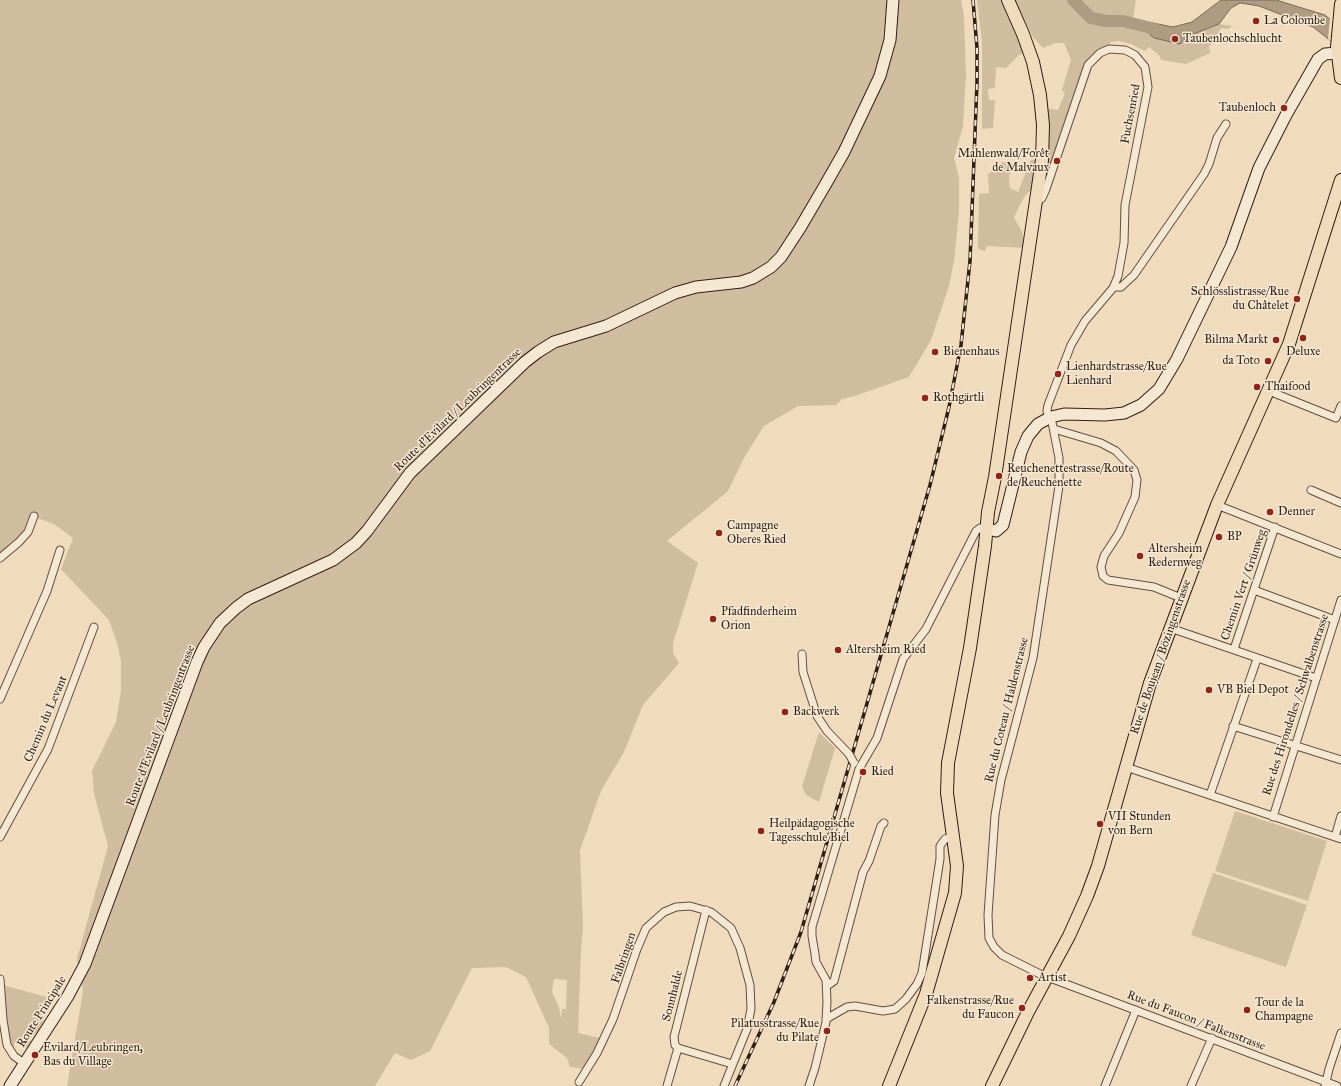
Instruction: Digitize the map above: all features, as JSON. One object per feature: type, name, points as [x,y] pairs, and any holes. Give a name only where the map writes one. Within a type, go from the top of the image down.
[{"type":"main road","points":[[889,1086],[917,1018],[952,908],[957,875],[947,793],[948,763],[970,648],[1043,143],[1041,102],[1033,62],[1008,0]]},
{"type":"main road","points":[[1341,4],[1338,25],[1338,50],[1341,78]]},
{"type":"main road","name":"Rue de Boujean / Bözingenstrasse","points":[[992,1086],[1077,918],[1089,891],[1098,866],[1145,698],[1216,505],[1294,331],[1341,180]]},
{"type":"street","name":"Route d'Evilard / Leubringentrasse","points":[[91,949],[197,662],[204,647],[226,617],[248,599],[327,563],[356,543],[415,468],[525,362],[543,349],[554,342],[606,326],[674,293],[696,286],[741,282],[753,278],[771,267],[781,257],[800,228],[854,131],[880,76],[887,55],[892,26],[893,0]]},
{"type":"street","name":"Fuchsenried","points":[[1035,203],[1042,198],[1046,188],[1088,64],[1100,53],[1110,49],[1121,49],[1135,55],[1145,67],[1148,76],[1148,87],[1125,205],[1124,243],[1118,276],[1114,287]]},
{"type":"street","points":[[809,1086],[815,1068],[826,1019],[827,986],[816,962],[812,927],[859,769],[877,738],[903,659],[926,629],[976,531],[980,528],[996,531],[1003,525],[1024,444],[1033,430],[1050,417],[1069,413],[1105,415],[1124,412],[1141,405],[1159,389],[1177,359],[1231,247],[1259,168],[1292,104],[1320,57],[1338,50]]},
{"type":"street","points":[[1114,287],[1121,287],[1134,275],[1200,180],[1209,164],[1217,138],[1226,124]]},
{"type":"street","name":"Rue du Coteau / Haldenstrasse","points":[[1047,976],[1002,955],[992,943],[988,927],[995,815],[1001,780],[1033,658],[1059,486],[1059,458],[1054,429],[1047,411],[1048,405],[1078,331],[1084,321],[1114,287]]},
{"type":"street","points":[[1268,391],[1336,418],[1341,406]]},
{"type":"street","points":[[1054,429],[1101,442],[1116,451],[1130,464],[1134,470],[1137,480],[1135,497],[1119,533],[1104,556],[1101,567],[1103,576],[1108,580],[1145,585],[1181,598]]},
{"type":"street","points":[[1311,490],[1341,503]]},
{"type":"street","name":"Chemin Vert / Grünweg","points":[[1216,505],[1341,554]]},
{"type":"street","points":[[0,558],[19,542],[28,532],[34,516]]},
{"type":"street","name":"Chemin Vert / Grünweg","points":[[1234,649],[1275,527]]},
{"type":"street","points":[[0,699],[47,591],[60,550]]},
{"type":"street","points":[[1254,590],[1335,620]]},
{"type":"street","name":"Rue des Hirondelles / Schwalbenstrasse","points":[[1273,816],[1341,600]]},
{"type":"street","name":"Chemin du Levant","points":[[0,837],[48,749],[94,627]]},
{"type":"street","points":[[1170,628],[1316,678]]},
{"type":"street","points":[[802,654],[803,672],[817,716],[827,731],[848,754],[859,769]]},
{"type":"street","points":[[1210,795],[1257,658]]},
{"type":"street","points":[[1233,726],[1341,760]]},
{"type":"street","points":[[1126,767],[1338,838],[1341,816]]},
{"type":"street","points":[[827,986],[834,981],[863,872],[869,861],[881,826],[884,823]]},
{"type":"street","points":[[826,1019],[847,1007],[855,1006],[883,1011],[895,1009],[906,999],[917,984],[922,973],[940,859],[940,846],[944,839],[953,837]]},
{"type":"street","name":"Falbringen","points":[[579,1082],[597,1053],[613,1019],[637,949],[646,928],[658,916],[672,909],[690,906],[716,914],[731,928],[740,948],[750,985],[752,1002],[749,1020],[724,1086]]},
{"type":"street","name":"Sonnhalde","points":[[667,1086],[678,1048],[675,1045],[674,1037],[706,910]]},
{"type":"street","name":"Route Principale","points":[[10,1086],[68,996],[91,949]]},
{"type":"street","name":"Rue du Faucon / Falkenstrasse","points":[[1047,976],[1212,1038],[1326,1084],[1337,1086]]},
{"type":"street","points":[[0,978],[3,1020],[7,1045],[14,1056],[25,1064]]},
{"type":"street","points":[[1105,1086],[1136,1010]]},
{"type":"street","points":[[1326,1084],[1341,1033]]},
{"type":"street","points":[[1191,1086],[1212,1038]]},
{"type":"street","points":[[678,1048],[732,1064]]},
{"type":"shaded area","points":[[0,0],[961,0],[964,16],[966,75],[963,126],[954,158],[959,178],[959,212],[954,261],[949,286],[931,340],[909,377],[855,396],[842,399],[836,405],[798,406],[764,426],[745,456],[728,491],[667,541],[698,563],[673,643],[673,653],[679,663],[643,705],[624,752],[601,791],[580,850],[583,928],[578,1033],[600,1038],[583,1069],[570,1067],[567,1058],[549,1044],[549,1028],[526,977],[506,967],[472,968],[430,1051],[411,1060],[395,1053],[375,1086],[67,1086],[83,991],[77,959],[108,846],[94,794],[92,771],[116,722],[121,690],[121,662],[118,646],[109,620],[61,569],[73,538],[54,524],[34,517],[28,532],[0,558]],"holes":[[[554,979],[567,980],[566,1009],[562,1009],[561,1019],[559,1008],[552,992]]]},
{"type":"shaded area","points":[[977,0],[1004,0],[1016,29],[1023,53],[1006,68],[996,67],[995,88],[988,89],[989,100],[995,100],[993,128],[982,129],[982,41]]},
{"type":"shaded area","points":[[1015,0],[1136,0],[1133,19],[1180,44],[1191,35],[1219,24],[1232,26],[1228,29],[1221,28],[1217,35],[1218,39],[1209,46],[1210,53],[1186,64],[1161,60],[1160,56],[1149,47],[1145,51],[1131,44],[1119,41],[1110,42],[1110,46],[1094,53],[1059,137],[1048,175],[1046,108],[1058,110],[1065,93],[1062,90],[1071,60],[1064,43],[1056,43],[1043,48],[1033,37]]},
{"type":"shaded area","points":[[1221,0],[1276,0],[1325,15],[1341,29],[1341,49],[1313,27],[1259,6],[1240,3],[1231,8],[1219,24],[1191,35],[1180,44],[1154,38],[1133,19],[1173,27],[1192,22]]},
{"type":"shaded area","points":[[1031,160],[1035,160],[1034,186],[1024,197],[1014,217],[1022,232],[1025,248],[987,246],[985,251],[978,249],[979,194],[989,193],[988,174],[997,168],[1002,162],[1009,163],[1012,168],[1009,177],[1010,188],[1018,192]]},
{"type":"shaded area","points":[[819,732],[835,748],[819,802],[806,795],[802,786]]},
{"type":"shaded area","points":[[1235,811],[1327,841],[1308,901],[1215,871]]},
{"type":"shaded area","points":[[1213,873],[1307,905],[1286,967],[1191,935]]},
{"type":"shaded area","points":[[3,985],[50,998],[39,1034],[35,1033],[32,1035],[26,1052],[26,1048],[15,1043],[13,1048],[8,1039]]},
{"type":"pier","points":[[1330,18],[1341,27],[1341,50],[1328,39]]},
{"type":"waterway","points":[[1073,0],[1091,18],[1106,21],[1123,21],[1155,29]]},
{"type":"railway","points":[[735,1086],[774,1002],[801,932],[930,485],[949,407],[961,345],[970,261],[977,82],[977,48],[973,0]]},
{"type":"place","name":"La Colombe","points":[[1256,21]]},
{"type":"place","name":"Taubenlochschlucht","points":[[1175,39]]},
{"type":"place","name":"Taubenloch","points":[[1284,108]]},
{"type":"place","name":"Mahlenwald/Forêt de Malvaux","points":[[1057,161]]},
{"type":"place","name":"Schlösslistrasse/Rue du Châtelet","points":[[1297,299]]},
{"type":"place","name":"Deluxe","points":[[1303,338]]},
{"type":"place","name":"Bilma Markt","points":[[1276,340]]},
{"type":"place","name":"Bienenhaus","points":[[935,352]]},
{"type":"place","name":"da Toto","points":[[1268,361]]},
{"type":"place","name":"Lienhardstrasse/Rue Lienhard","points":[[1058,374]]},
{"type":"place","name":"Thaifood","points":[[1257,387]]},
{"type":"place","name":"Rothgärtli","points":[[925,398]]},
{"type":"place","name":"Reuchenettestrasse/Route de Reuchenette","points":[[999,476]]},
{"type":"place","name":"Denner","points":[[1270,512]]},
{"type":"place","name":"Campagne Oberes Ried","points":[[719,533]]},
{"type":"place","name":"BP","points":[[1219,537]]},
{"type":"place","name":"Altersheim Redernweg","points":[[1140,556]]},
{"type":"place","name":"Pfadfinderheim Orion","points":[[713,619]]},
{"type":"place","name":"Altersheim Ried","points":[[838,650]]},
{"type":"place","name":"VB Biel Depot","points":[[1209,690]]},
{"type":"place","name":"Backwerk","points":[[785,712]]},
{"type":"place","name":"Ried","points":[[863,772]]},
{"type":"place","name":"VII Stunden von Bern","points":[[1100,824]]},
{"type":"place","name":"Heilpädagogische Tagesschule Biel","points":[[761,831]]},
{"type":"place","name":"Artist","points":[[1030,978]]},
{"type":"place","name":"Falkenstrasse/Rue du Faucon","points":[[1022,1008]]},
{"type":"place","name":"Tour de la Champagne","points":[[1247,1010]]},
{"type":"place","name":"Pilatusstrasse/Rue du Pilate","points":[[827,1031]]},
{"type":"place","name":"Evilard/Leubringen, Bas du Village","points":[[35,1055]]}]
